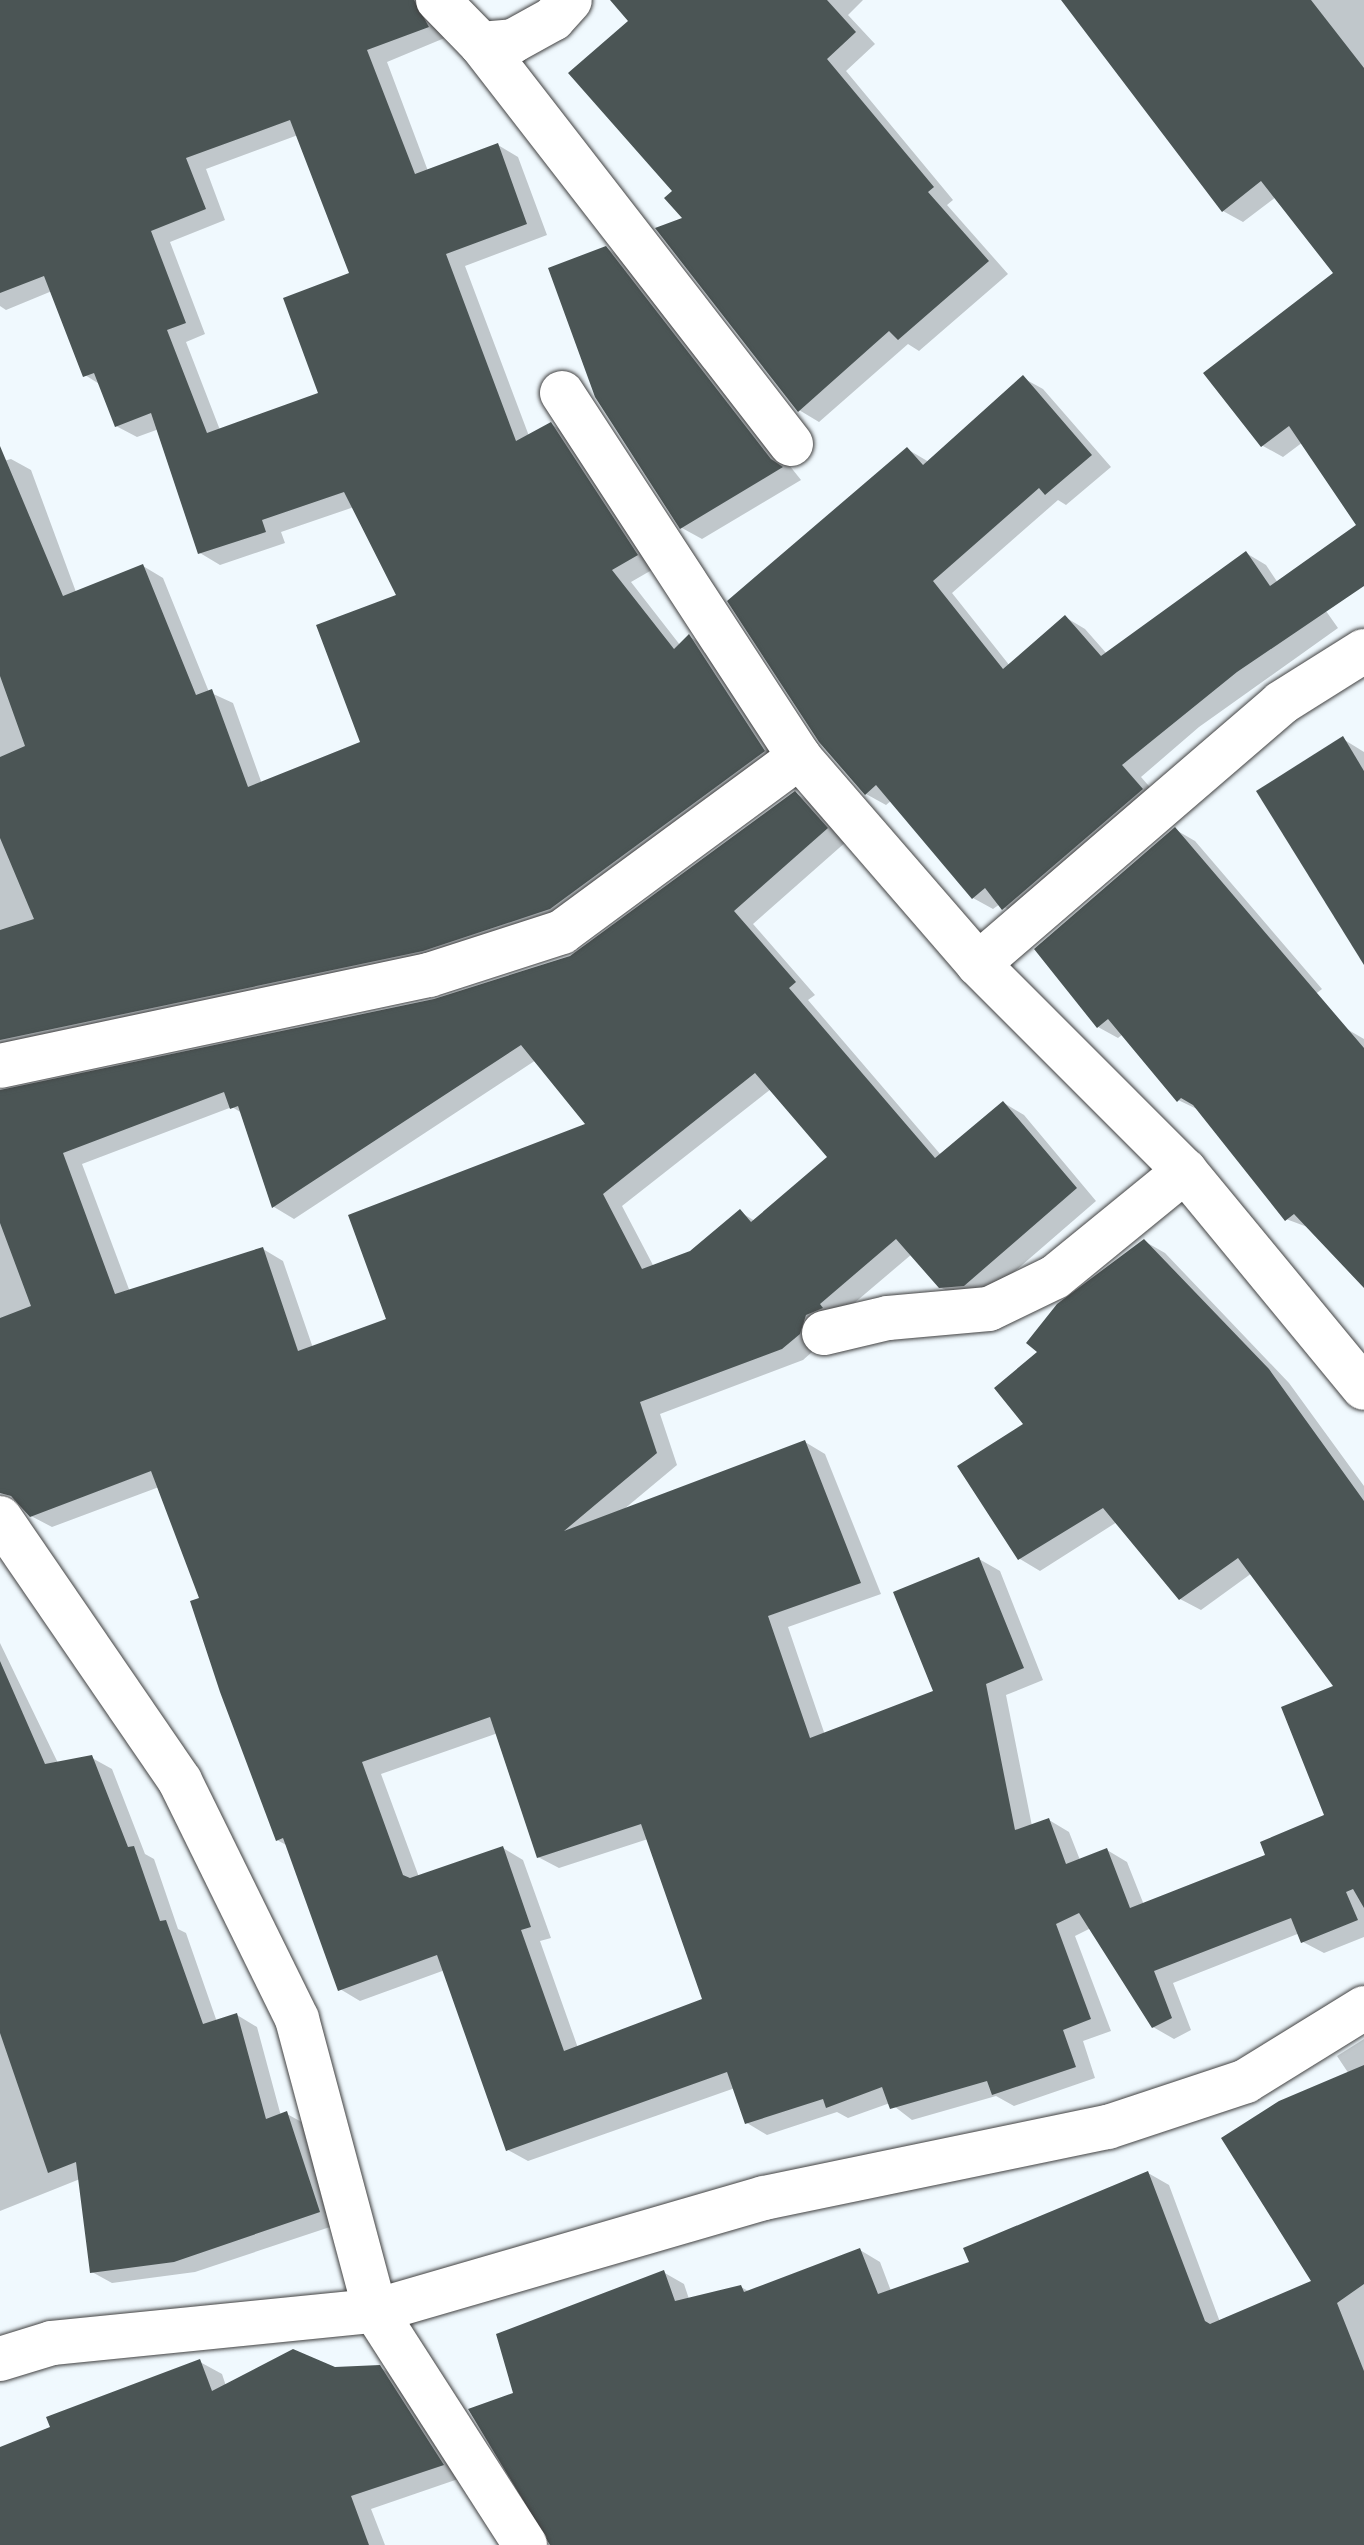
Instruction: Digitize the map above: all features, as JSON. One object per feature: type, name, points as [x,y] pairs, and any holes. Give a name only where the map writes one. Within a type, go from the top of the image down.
[{"type":"street","points":[[438,0],[481,44],[791,444]]},
{"type":"street","points":[[481,44],[513,41],[553,19],[570,0]]},
{"type":"street","points":[[562,393],[799,757],[978,964],[1185,1171],[1364,1388]]},
{"type":"street","points":[[978,964],[1281,703],[1364,651]]},
{"type":"street","points":[[0,1066],[429,975],[562,932],[799,757]]},
{"type":"street","points":[[824,1333],[888,1318],[989,1309],[1055,1277],[1185,1171]]},
{"type":"street","points":[[0,1518],[180,1781],[297,2019],[375,2311],[525,2545]]},
{"type":"street","points":[[0,2359],[52,2343],[375,2311],[764,2198],[1108,2127],[1246,2081],[1364,2008]]},
{"type":"building","points":[[0,0],[414,0],[429,27],[367,50],[415,174],[498,143],[527,224],[446,254],[516,441],[551,422],[638,555],[612,570],[674,649],[689,634],[765,751],[550,909],[423,951],[0,1040],[0,930],[34,919],[0,838],[0,757],[25,746],[0,676],[0,446],[63,596],[143,564],[196,695],[212,689],[248,787],[360,742],[316,625],[396,595],[344,492],[262,520],[266,532],[198,554],[151,413],[115,427],[94,373],[83,377],[44,276],[0,293]],"holes":[[[290,120],[349,273],[283,298],[318,393],[207,433],[167,330],[186,323],[151,231],[206,209],[186,158]]]},
{"type":"building","points":[[610,0],[827,0],[856,32],[827,59],[934,187],[928,192],[989,261],[898,340],[889,331],[798,412],[655,228],[682,218],[664,198],[672,191],[568,73],[628,21]]},
{"type":"building","points":[[1061,0],[1311,0],[1364,68],[1364,586],[1237,672],[1122,765],[1143,789],[1002,910],[985,888],[972,899],[876,785],[865,795],[819,742],[727,601],[907,447],[923,465],[1023,375],[1092,455],[1045,495],[1039,488],[933,581],[1003,669],[1065,615],[1101,656],[1246,551],[1270,586],[1356,525],[1289,426],[1261,447],[1203,373],[1333,273],[1261,181],[1222,212]]},
{"type":"building","points":[[606,246],[771,459],[783,467],[680,529],[595,397],[548,268]]},
{"type":"building","points":[[1343,736],[1364,771],[1364,965],[1256,791]]},
{"type":"building","points":[[795,791],[828,828],[734,911],[796,982],[789,988],[935,1158],[1003,1101],[1077,1188],[964,1286],[939,1288],[896,1239],[820,1304],[823,1308],[806,1315],[800,1334],[782,1349],[640,1402],[657,1453],[564,1531],[805,1440],[861,1583],[768,1616],[810,1738],[933,1691],[893,1592],[979,1557],[1024,1668],[986,1684],[1015,1830],[1049,1818],[1066,1864],[1107,1848],[1130,1908],[1265,1855],[1260,1842],[1324,1815],[1281,1707],[1333,1686],[1238,1558],[1179,1600],[1103,1508],[1018,1560],[957,1466],[1023,1424],[994,1388],[1037,1352],[1026,1343],[1057,1304],[1144,1239],[1269,1369],[1364,1501],[1364,1908],[1353,1889],[1346,1892],[1358,1920],[1301,1943],[1291,1918],[1154,1971],[1172,2018],[1152,2028],[1079,1913],[1056,1924],[1091,2019],[1063,2030],[1076,2067],[992,2095],[987,2081],[890,2109],[882,2087],[826,2108],[823,2099],[745,2124],[727,2072],[506,2151],[437,1955],[338,1991],[283,1838],[276,1841],[220,1692],[190,1601],[199,1598],[151,1471],[30,1517],[11,1496],[0,1493],[0,1318],[31,1306],[0,1223],[0,1090],[434,999],[570,956]],"holes":[[[521,1045],[585,1124],[348,1215],[386,1319],[298,1351],[263,1247],[115,1294],[63,1153],[224,1092],[230,1109],[238,1106],[272,1208]],[[755,1073],[827,1157],[751,1222],[740,1209],[690,1251],[642,1269],[603,1194]],[[490,1717],[537,1858],[641,1824],[702,1999],[564,2051],[521,1930],[531,1927],[503,1846],[410,1878],[403,1875],[362,1762]]]},
{"type":"building","points":[[1175,827],[1364,1048],[1364,1288],[1294,1214],[1285,1221],[1193,1105],[1181,1098],[1177,1102],[1108,1019],[1097,1028],[1034,949]]},
{"type":"building","points":[[0,1661],[45,1764],[92,1755],[128,1847],[134,1846],[160,1921],[166,1920],[203,2024],[237,2013],[266,2119],[287,2111],[320,2212],[174,2262],[90,2273],[76,2162],[48,2173],[0,2033]]},
{"type":"building","points":[[1364,2065],[1364,2284],[1337,2303],[1364,2371],[1364,2545],[550,2545],[468,2409],[513,2393],[496,2334],[664,2270],[675,2301],[741,2285],[744,2292],[860,2248],[878,2294],[969,2262],[963,2248],[1148,2171],[1205,2321],[1210,2324],[1311,2281],[1221,2138],[1279,2101]]},
{"type":"building","points":[[293,2349],[335,2367],[380,2365],[444,2465],[351,2496],[369,2545],[0,2545],[0,2447],[50,2427],[46,2417],[200,2359],[212,2391]]}]
